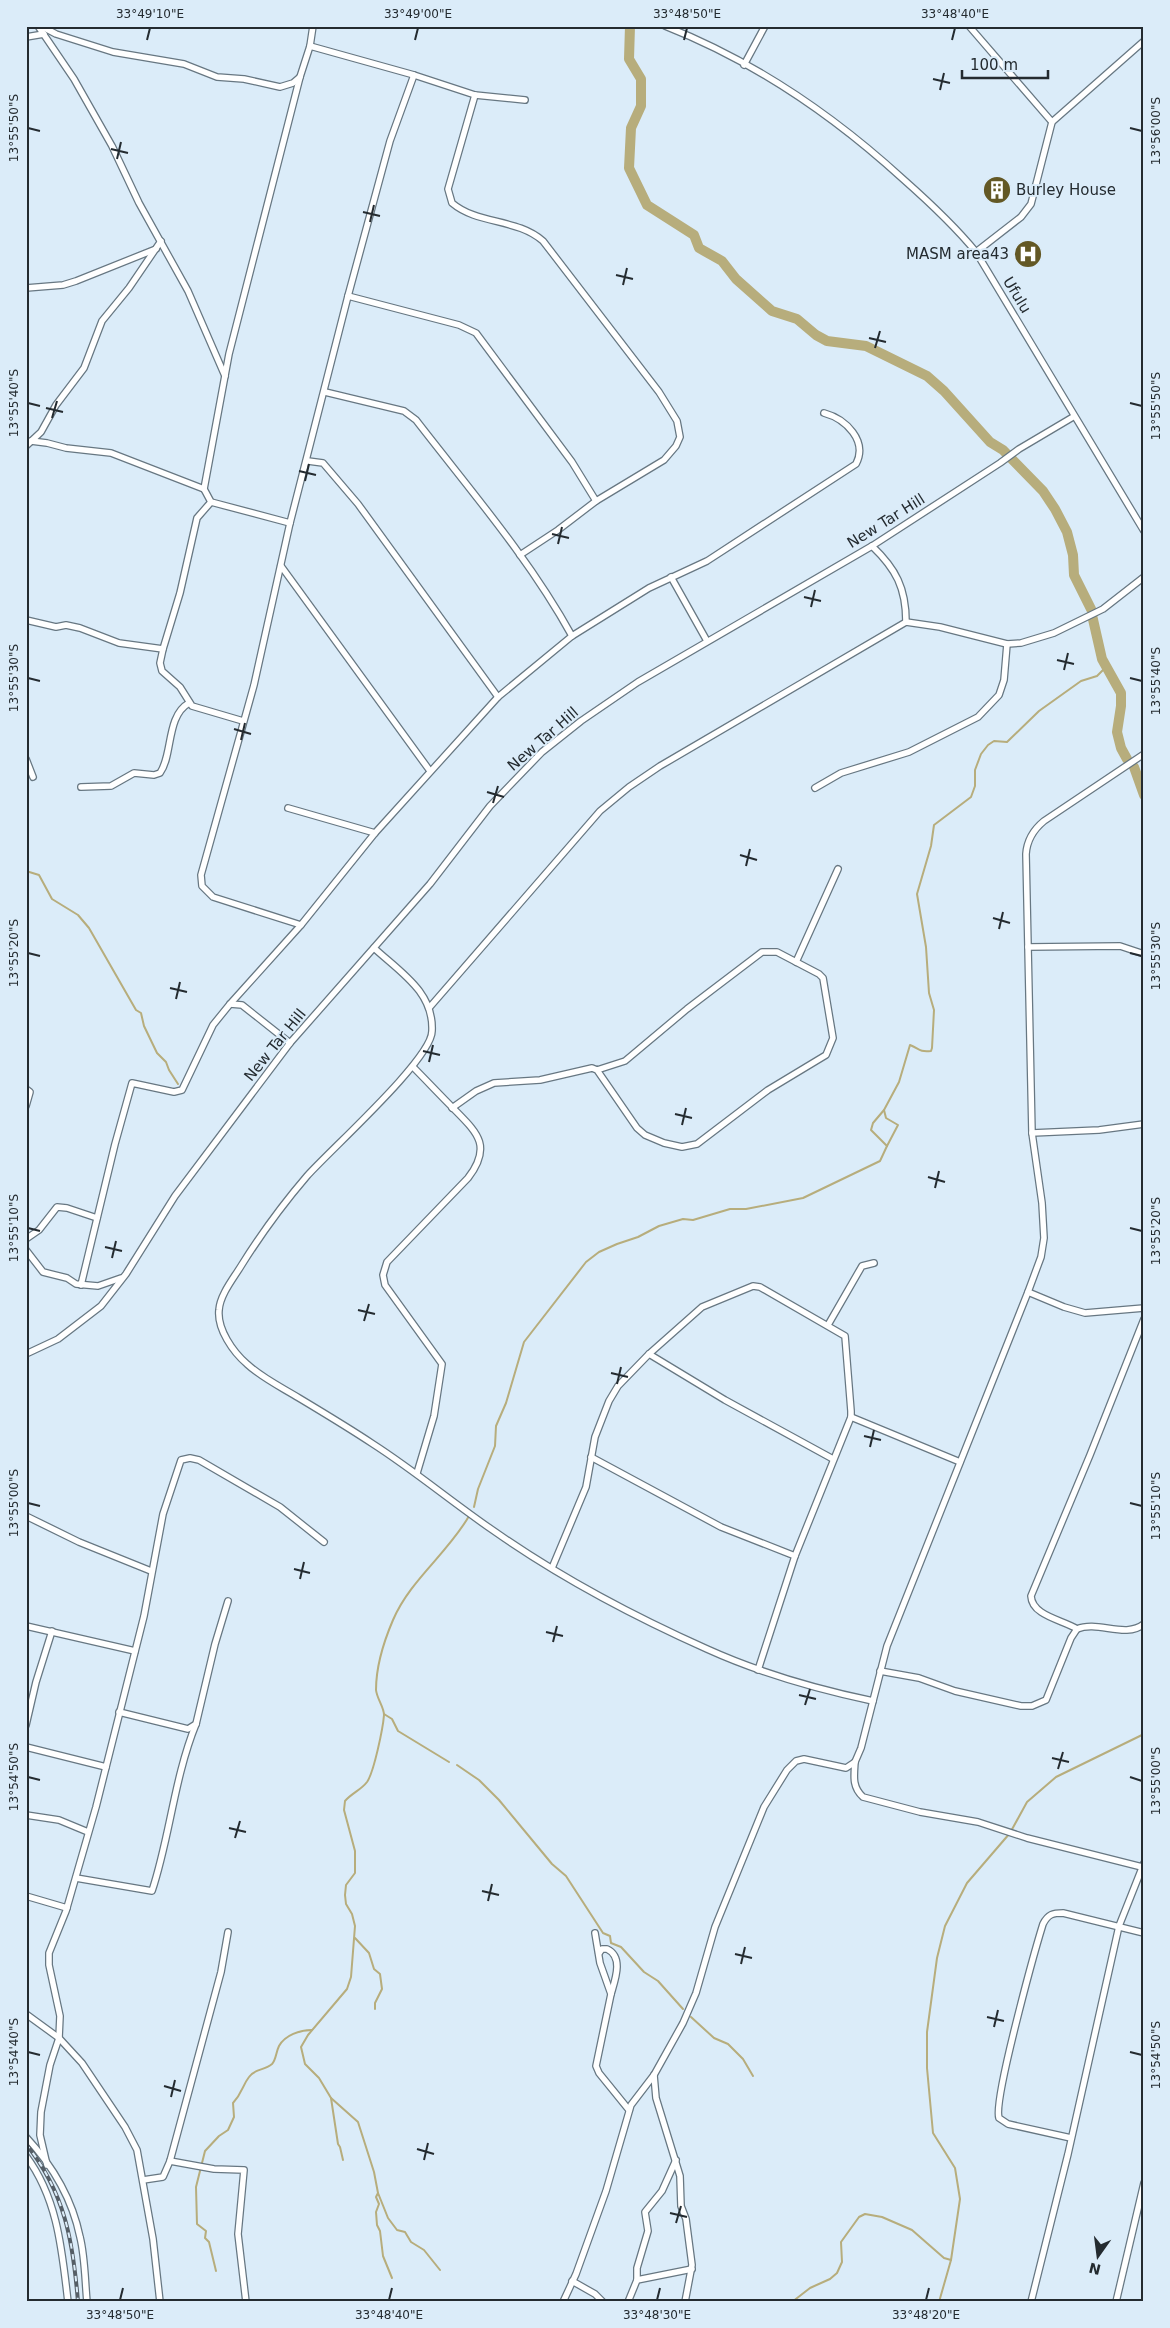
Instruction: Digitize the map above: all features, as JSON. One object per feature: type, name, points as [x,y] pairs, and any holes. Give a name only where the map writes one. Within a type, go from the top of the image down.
[{"type":"street","points":[[40,26],[74,78],[112,146],[139,203],[189,293],[225,376]]},
{"type":"street","points":[[40,26],[56,34],[113,52],[184,64],[223,78],[244,79],[280,87],[293,83],[300,78]]},
{"type":"street","points":[[290,523],[211,502],[204,489],[225,376],[300,78],[310,46],[313,26]]},
{"type":"street","name":"Ufulu","points":[[665,26],[704,42],[811,104],[848,130],[947,219],[976,252],[1073,417],[1144,531]]},
{"type":"street","points":[[744,65],[765,26]]},
{"type":"street","points":[[969,26],[1052,122]]},
{"type":"street","points":[[26,37],[44,34]]},
{"type":"street","points":[[976,252],[1020,217],[1031,204],[1052,122],[1144,41]]},
{"type":"street","points":[[310,46],[414,75],[475,95],[525,100]]},
{"type":"street","points":[[301,924],[213,897],[202,886],[201,875],[254,685],[290,523],[308,462],[348,296],[390,141],[414,75]]},
{"type":"street","points":[[475,95],[448,189],[449,198],[457,207],[465,212],[519,226],[534,233],[543,241],[652,381],[678,421],[680,430],[678,442],[664,460],[596,501],[558,530],[520,555]]},
{"type":"street","points":[[29,443],[41,432],[56,405],[84,368],[102,322],[129,288],[161,242]]},
{"type":"street","points":[[26,288],[63,285],[156,249]]},
{"type":"street","points":[[348,296],[459,325],[476,333],[572,462],[596,501]]},
{"type":"street","points":[[325,392],[411,414],[520,555],[547,594],[572,636]]},
{"type":"street","points":[[81,1285],[132,1083],[174,1092],[182,1090],[213,1025],[301,924],[375,833],[498,697],[572,636],[649,588],[707,561],[856,464],[860,456],[860,450],[854,434],[840,420],[824,413]]},
{"type":"street","name":"New Tar Hill","points":[[26,1354],[70,1331],[107,1299],[175,1196],[290,1043],[430,884],[490,806],[542,752],[617,695],[872,546],[1019,449],[1073,417]]},
{"type":"street","points":[[29,443],[47,443],[66,448],[111,453],[204,489]]},
{"type":"street","points":[[308,462],[323,463],[358,504],[498,697]]},
{"type":"street","points":[[211,502],[197,518],[180,593],[162,649],[160,663],[162,671],[180,688],[189,703],[196,708],[243,721]]},
{"type":"street","points":[[872,546],[881,555],[902,587],[906,622]]},
{"type":"street","points":[[281,566],[430,771]]},
{"type":"street","points":[[671,577],[707,641]]},
{"type":"street","points":[[429,1008],[585,828],[614,799],[660,766],[906,622],[940,627],[1007,644],[1021,643],[1054,633],[1095,613],[1144,578]]},
{"type":"street","points":[[26,620],[56,627],[66,625],[80,628],[119,643],[162,649]]},
{"type":"street","points":[[815,788],[841,773],[909,752],[978,717],[999,695],[1004,680],[1007,644]]},
{"type":"street","points":[[81,787],[111,786],[134,773],[154,775],[160,773],[163,768],[172,730],[182,709],[189,703]]},
{"type":"street","points":[[1031,2302],[1071,2138],[1119,1926],[1143,1865],[1027,1838],[987,1824],[920,1812],[863,1797],[857,1791],[854,1784],[855,1762],[861,1748],[888,1646],[1041,1258],[1044,1238],[1042,1203],[1032,1133],[1026,854],[1030,836],[1044,821],[1144,754]]},
{"type":"street","points":[[26,759],[33,777]]},
{"type":"street","points":[[288,808],[375,833]]},
{"type":"street","points":[[796,962],[838,869]]},
{"type":"street","points":[[1028,947],[1120,946],[1144,954]]},
{"type":"street","points":[[374,948],[416,986],[429,1008],[432,1028],[431,1042],[413,1067],[310,1172],[278,1211],[224,1294],[218,1312],[227,1339],[248,1366],[417,1473],[494,1531],[552,1568],[618,1606],[709,1650],[758,1670],[819,1689],[873,1701]]},
{"type":"street","points":[[452,1108],[494,1083],[540,1080],[592,1068],[597,1070],[624,1061],[687,1009],[762,952],[772,950],[823,978],[833,1038],[830,1050],[826,1056],[746,1106],[697,1144],[682,1147],[645,1135],[637,1128],[597,1070]]},
{"type":"street","points":[[230,1004],[242,1005],[290,1043]]},
{"type":"street","points":[[413,1067],[452,1108],[473,1126],[480,1150],[477,1166],[387,1262],[382,1277],[386,1288],[442,1364],[434,1416],[417,1473]]},
{"type":"street","points":[[26,1089],[30,1092],[26,1106]]},
{"type":"street","points":[[1032,1133],[1099,1130],[1144,1124]]},
{"type":"street","points":[[26,1239],[39,1230],[57,1207],[67,1208],[97,1218]]},
{"type":"street","points":[[26,1250],[43,1272],[81,1285],[98,1286],[122,1278]]},
{"type":"street","points":[[828,1325],[862,1266],[874,1263]]},
{"type":"street","points":[[552,1568],[586,1487],[595,1437],[609,1401],[618,1386],[649,1354],[702,1307],[753,1286],[760,1287],[842,1333],[846,1339],[851,1417],[795,1556],[758,1670]]},
{"type":"street","points":[[1028,1292],[1069,1309],[1085,1313],[1144,1308]]},
{"type":"street","points":[[1144,1318],[1090,1455],[1031,1596],[1031,1602],[1037,1609],[1077,1629],[1093,1626],[1131,1630],[1144,1624]]},
{"type":"street","points":[[649,1354],[725,1400],[833,1459]]},
{"type":"street","points":[[851,1417],[960,1462]]},
{"type":"street","points":[[591,1457],[721,1527],[795,1556]]},
{"type":"street","points":[[47,2165],[40,2135],[41,2112],[50,2065],[58,2038],[60,2016],[49,1965],[49,1953],[67,1908],[106,1767],[144,1616],[163,1514],[177,1467],[181,1460],[190,1458],[199,1460],[280,1507],[324,1542]]},
{"type":"street","points":[[26,1516],[80,1542],[151,1571]]},
{"type":"street","points":[[76,1878],[152,1891],[162,1862],[169,1816],[196,1724],[215,1644],[228,1601]]},
{"type":"street","points":[[26,1626],[135,1651]]},
{"type":"street","points":[[880,1671],[919,1678],[969,1695],[1032,1706],[1046,1700],[1071,1638],[1077,1629]]},
{"type":"street","points":[[26,1725],[36,1682],[52,1631]]},
{"type":"street","points":[[119,1712],[188,1729],[196,1724]]},
{"type":"street","points":[[26,1747],[106,1767]]},
{"type":"street","points":[[563,2302],[606,2191],[623,2139],[629,2110],[634,2099],[654,2075],[687,2015],[715,1928],[764,1807],[787,1770],[796,1761],[804,1759],[846,1768],[855,1762]]},
{"type":"street","points":[[26,1815],[59,1820],[88,1832]]},
{"type":"street","points":[[26,1896],[67,1908]]},
{"type":"street","points":[[1071,2138],[1002,2122],[997,2113],[1002,2085],[1038,1939],[1046,1917],[1053,1913],[1063,1913],[1144,1933]]},
{"type":"street","points":[[144,2180],[163,2177],[170,2161],[221,1972],[228,1932]]},
{"type":"street","points":[[595,1933],[611,1994]]},
{"type":"street","points":[[599,1953],[602,1949],[608,1949],[615,1956],[617,1972],[596,2066],[599,2073],[629,2110]]},
{"type":"street","points":[[26,2014],[58,2038],[82,2063],[125,2126],[137,2150],[144,2180],[160,2302]]},
{"type":"street","points":[[654,2075],[656,2098],[676,2160],[692,2269],[685,2302]]},
{"type":"street","points":[[26,2137],[59,2179],[70,2201],[81,2238],[87,2302]]},
{"type":"street","points":[[26,2156],[43,2182],[58,2228],[68,2302]]},
{"type":"street","points":[[628,2302],[636,2280],[637,2268],[648,2231],[644,2212],[662,2191],[676,2160]]},
{"type":"street","points":[[170,2161],[214,2169],[244,2170],[238,2234],[246,2302]]},
{"type":"street","points":[[1116,2302],[1144,2183]]},
{"type":"street","points":[[636,2280],[692,2269]]},
{"type":"street","points":[[572,2281],[595,2294],[603,2302]]},
{"type":"waterway","points":[[630,26],[629,59],[641,79],[641,106],[631,128],[629,168],[647,205],[694,235],[699,248],[722,261],[736,279],[772,311],[797,319],[816,335],[827,341],[866,346],[927,376],[944,391],[990,442],[1003,450],[1043,491],[1067,532],[1073,555],[1074,575],[1091,609]]},
{"type":"waterway","points":[[1092,615],[1102,659],[1121,693],[1117,732],[1121,748],[1127,759]]},
{"type":"waterway","points":[[474,1507],[478,1489],[495,1446],[496,1426],[506,1403],[524,1342],[586,1262],[599,1252],[638,1237],[659,1226],[683,1219],[693,1220],[730,1209],[746,1209],[803,1198],[880,1161],[887,1146],[871,1130],[873,1123],[884,1110],[899,1082],[910,1045],[924,1051],[931,1051],[932,1048],[934,1010],[929,993],[926,947],[917,894],[931,846],[934,825],[971,797],[975,786],[975,770],[981,754],[988,745],[994,741],[1007,742],[1039,711],[1081,681],[1097,676],[1106,667]]},
{"type":"waterway","points":[[1134,767],[1144,795]]},
{"type":"waterway","points":[[26,871],[39,875],[52,899],[78,915],[89,928],[136,1010],[141,1013],[144,1026],[157,1053],[166,1062],[178,1084]]},
{"type":"waterway","points":[[884,1110],[886,1118],[898,1125],[887,1146]]},
{"type":"waterway","points":[[440,2270],[424,2250],[411,2242],[405,2232],[397,2230],[388,2218],[378,2193],[374,2172],[358,2122],[331,2098],[319,2078],[305,2064],[301,2047],[308,2035],[347,1989],[351,1977],[355,1926],[352,1914],[346,1904],[345,1895],[346,1885],[355,1873],[355,1851],[344,1810],[345,1801],[362,1787],[370,1777],[378,1750],[384,1715],[376,1690],[376,1681],[384,1645],[393,1620],[409,1592],[451,1542],[469,1516]]},
{"type":"waterway","points":[[384,1714],[392,1719],[398,1731],[449,1762]]},
{"type":"waterway","points":[[939,2302],[951,2260],[960,2199],[955,2168],[933,2133],[927,2068],[927,2032],[937,1958],[945,1926],[967,1883],[1010,1833],[1027,1802],[1056,1777],[1144,1734]]},
{"type":"waterway","points":[[457,1765],[479,1780],[499,1800],[552,1864],[566,1876],[603,1933],[610,1936],[611,1943],[621,1947],[644,1972],[658,1981],[683,2009]]},
{"type":"waterway","points":[[355,1938],[369,1953],[374,1969],[380,1974],[382,1989],[375,2003],[375,2009]]},
{"type":"waterway","points":[[691,2017],[714,2038],[728,2044],[743,2059],[753,2076]]},
{"type":"waterway","points":[[216,2271],[209,2242],[205,2238],[206,2231],[197,2224],[196,2187],[205,2151],[219,2136],[228,2130],[234,2117],[233,2103],[251,2074],[272,2064],[279,2046],[289,2036],[298,2032],[312,2030]]},
{"type":"waterway","points":[[331,2098],[338,2144],[343,2160]]},
{"type":"waterway","points":[[378,2193],[376,2197],[379,2204],[376,2212],[377,2225],[380,2231],[383,2256],[392,2278]]},
{"type":"waterway","points":[[792,2302],[810,2288],[830,2279],[837,2273],[842,2262],[841,2242],[859,2217],[865,2214],[882,2217],[912,2230],[944,2258],[951,2260]]},
{"type":"railway","points":[[26,2144],[50,2181],[65,2218],[70,2238],[78,2302]]},
{"type":"place","name":"Burley House","points":[[997,190]]},
{"type":"place","name":"MASM area43","points":[[1028,254]]}]
